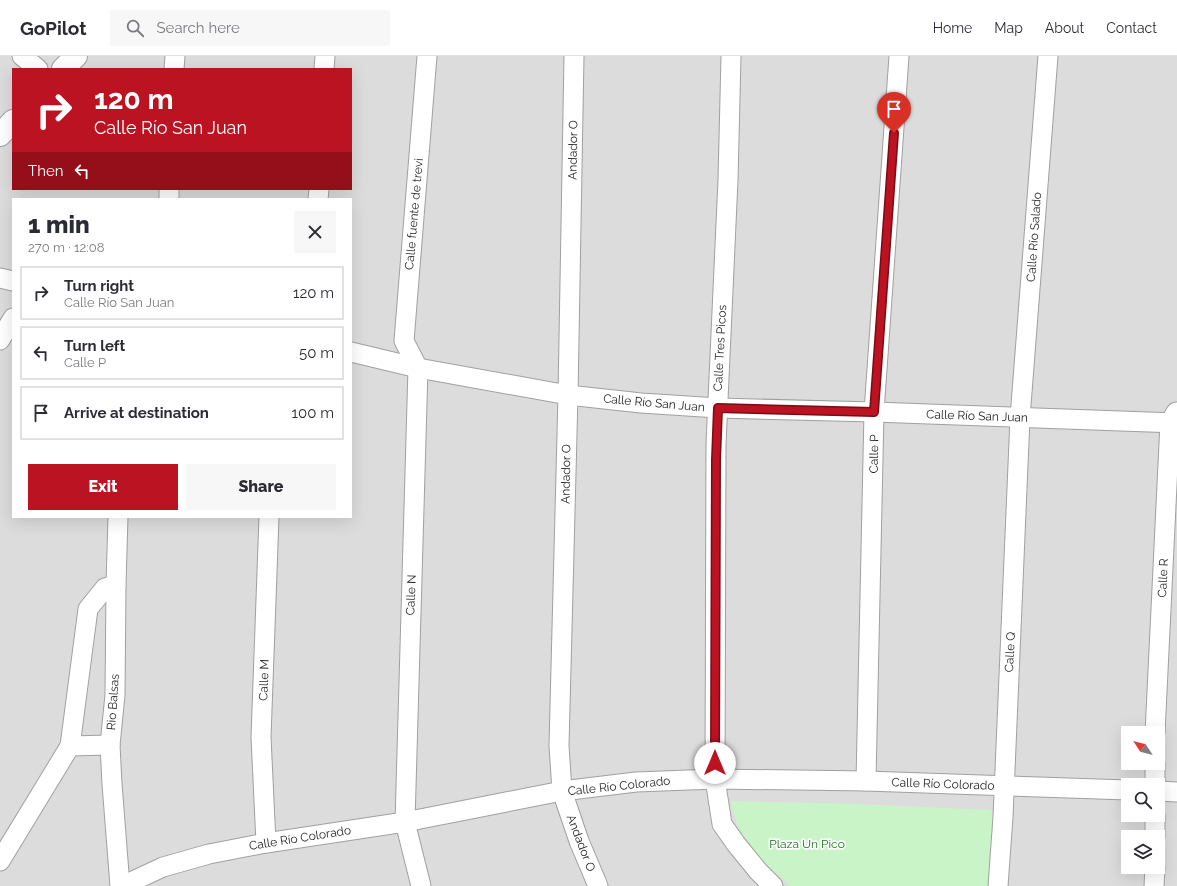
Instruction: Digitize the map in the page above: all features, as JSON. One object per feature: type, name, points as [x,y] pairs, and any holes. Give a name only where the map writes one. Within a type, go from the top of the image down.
[{"type":"street","points":[[22,56],[37,68]]},
{"type":"street","points":[[64,68],[76,56]]},
{"type":"street","points":[[174,68],[175,56]]},
{"type":"street","points":[[324,68],[325,56]]},
{"type":"street","name":"Calle fuente de trevi","points":[[418,368],[404,341],[427,56]]},
{"type":"street","name":"Andador O","points":[[574,56],[568,395],[559,746],[562,792],[579,841],[598,886]]},
{"type":"street","name":"Calle Tres Picos","points":[[730,56],[728,180],[716,460],[715,779],[722,824],[758,871],[773,886]]},
{"type":"street","name":"Calle P","points":[[866,782],[874,412],[899,56]]},
{"type":"street","name":"Calle Río Salado","points":[[1020,418],[1048,56]]},
{"type":"street","points":[[0,135],[12,122]]},
{"type":"street","points":[[0,278],[12,281]]},
{"type":"street","points":[[0,340],[12,320]]},
{"type":"street","name":"Calle Río San Juan","points":[[352,352],[418,368],[568,395],[640,403],[718,408],[1020,418],[1175,419]]},
{"type":"street","name":"Calle N","points":[[418,368],[405,822],[421,886]]},
{"type":"street","name":"Calle Q","points":[[998,886],[1003,817],[1020,418]]},
{"type":"street","name":"Calle R","points":[[1155,726],[1175,419]]},
{"type":"street","name":"Rio Balsas","points":[[118,518],[115,694],[110,745],[121,886]]},
{"type":"street","name":"Calle M","points":[[266,843],[262,737],[269,518]]},
{"type":"street","points":[[0,861],[70,746],[88,609],[105,588],[116,585]]},
{"type":"street","points":[[70,746],[110,745]]},
{"type":"street","name":"Calle Río Colorado","points":[[121,886],[163,867],[209,854],[266,843],[405,822],[562,792],[636,782],[715,779],[1121,790]]},
{"type":"street","points":[[1165,791],[1177,792]]},
{"type":"street","points":[[1154,886],[1155,874]]},
{"type":"shaded area","points":[[0,56],[1177,56],[1177,886],[0,886]]},
{"type":"green space","name":"Plaza Un Pico","points":[[730,801],[855,804],[991,810],[993,820],[988,886],[791,886],[762,861],[738,827]]},
{"type":"route","points":[[715,763],[716,460],[718,408],[874,412],[894,133]]}]
